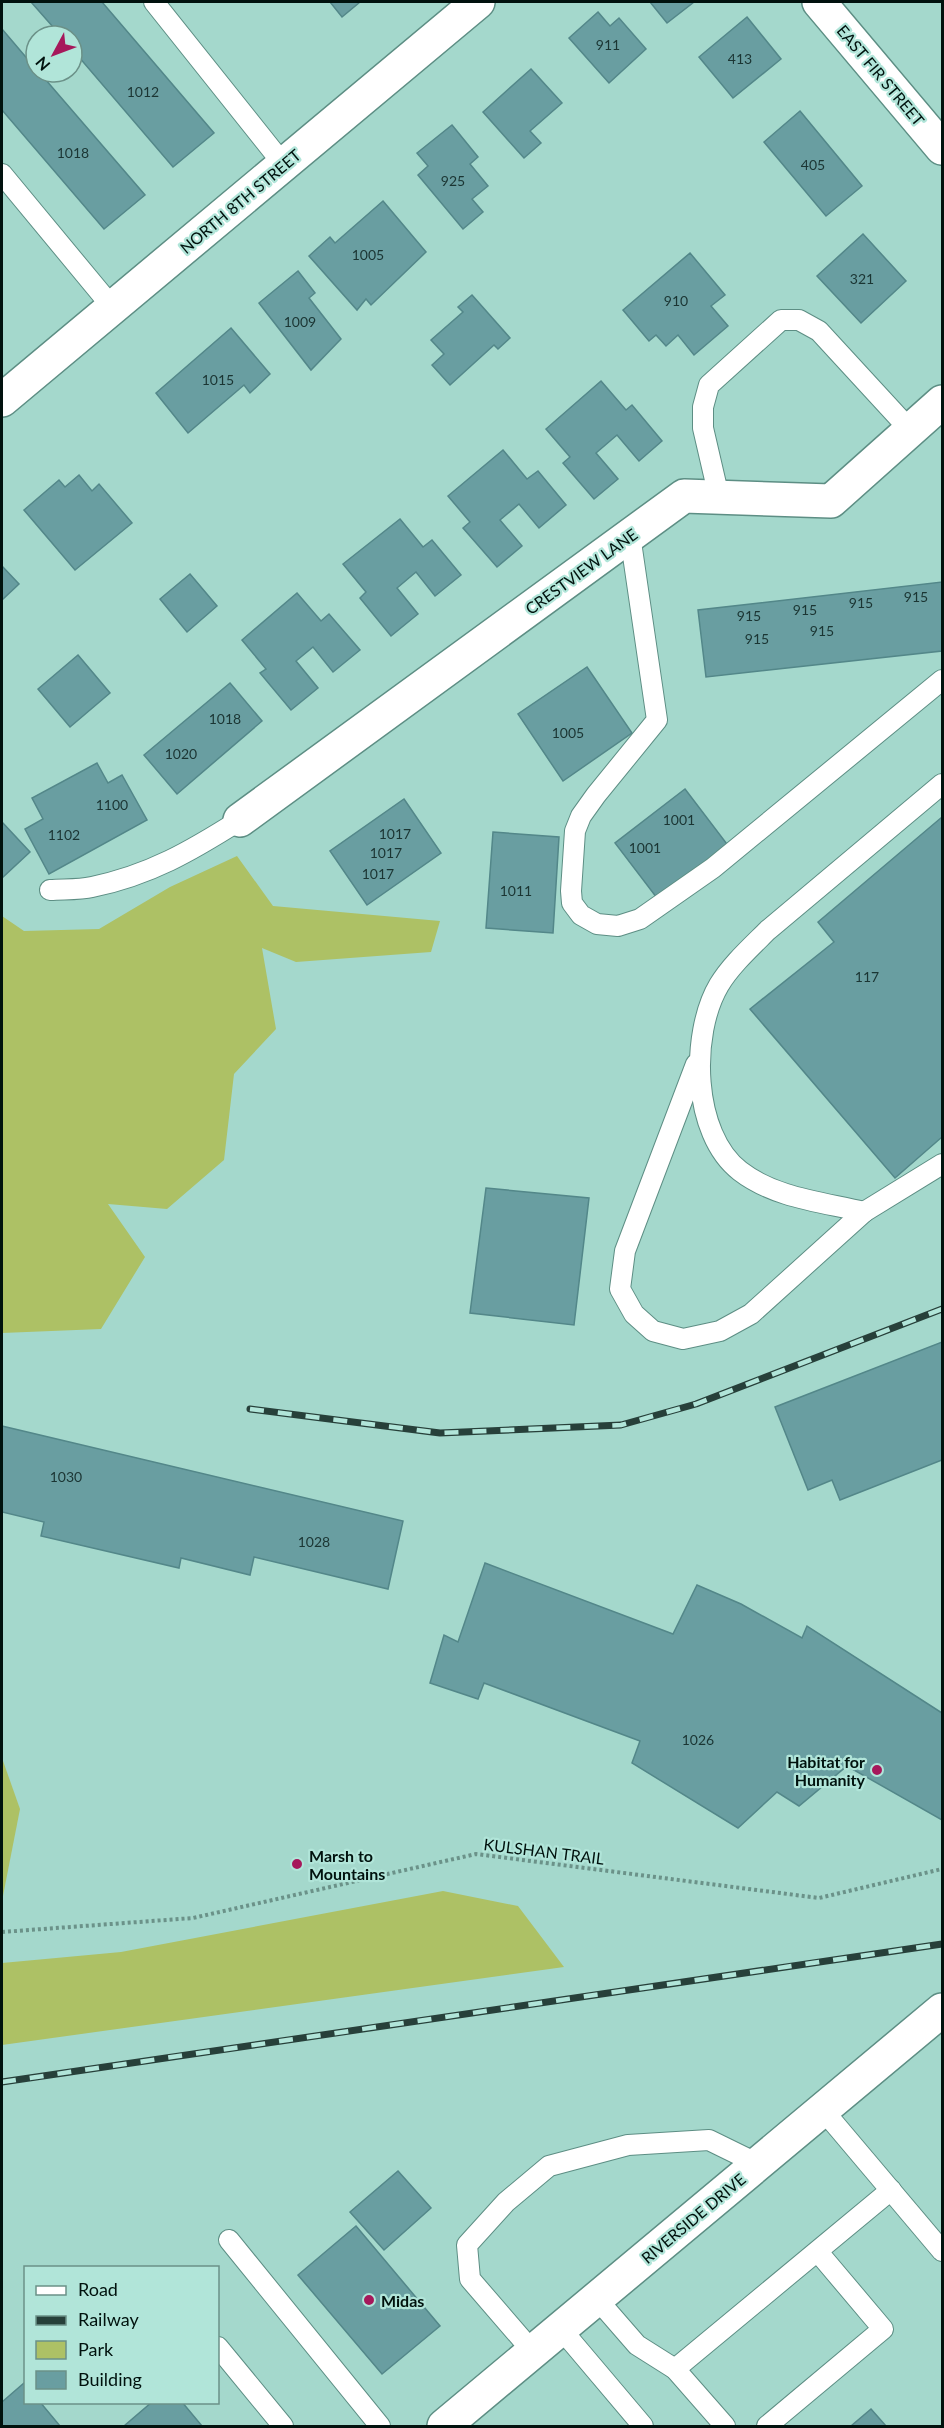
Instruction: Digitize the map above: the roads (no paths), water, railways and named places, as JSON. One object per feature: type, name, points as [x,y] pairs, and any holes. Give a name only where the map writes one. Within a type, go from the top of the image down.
[{"type":"street","name":"NORTH 8TH STREET","points":[[2,400],[478,2]]},
{"type":"street","name":"EAST FIR STREET","points":[[819,2],[942,148]]},
{"type":"street","name":"CRESTVIEW LANE","points":[[240,820],[684,496],[831,501],[942,402]]},
{"type":"street","name":"RIVERSIDE DRIVE","points":[[444,2427],[942,2010]]},
{"type":"lane","points":[[154,2],[284,165]]},
{"type":"lane","points":[[2,174],[112,308]]},
{"type":"lane","points":[[719,497],[703,428],[703,407],[709,386],[782,320],[800,320],[819,331],[911,431]]},
{"type":"lane","points":[[630,535],[657,720],[596,795],[581,816],[575,831],[572,903],[581,915],[597,924],[618,926],[640,920],[713,867],[942,680]]},
{"type":"lane","points":[[942,783],[768,930],[719,985],[706,1017],[699,1056],[624,1251],[620,1289],[634,1314],[653,1331],[682,1340],[720,1330],[751,1314],[864,1212],[942,1164]]},
{"type":"lane","points":[[50,890],[90,888],[148,870],[187,854],[240,820]]},
{"type":"lane","points":[[699,1056],[701,1092],[712,1137],[739,1170],[777,1192],[864,1212]]},
{"type":"lane","points":[[823,2110],[942,2251]]},
{"type":"lane","points":[[533,2352],[470,2279],[467,2245],[506,2202],[549,2166],[628,2145],[709,2140],[758,2164]]},
{"type":"lane","points":[[675,2368],[891,2190]]},
{"type":"lane","points":[[229,2240],[380,2427]]},
{"type":"lane","points":[[767,2427],[883,2329],[818,2252]]},
{"type":"lane","points":[[597,2299],[637,2345],[675,2368],[725,2427]]},
{"type":"lane","points":[[561,2329],[643,2427]]},
{"type":"lane","points":[[219,2348],[282,2427]]},
{"type":"railway","points":[[250,1409],[440,1433],[621,1425],[696,1404],[942,1309]]},
{"type":"railway","points":[[2,2082],[942,1944]]},
{"type":"place","name":"Habitat for Humanity","points":[[877,1770]]},
{"type":"place","name":"Marsh to Mountains","points":[[297,1864]]},
{"type":"place","name":"Midas","points":[[369,2300]]}]
